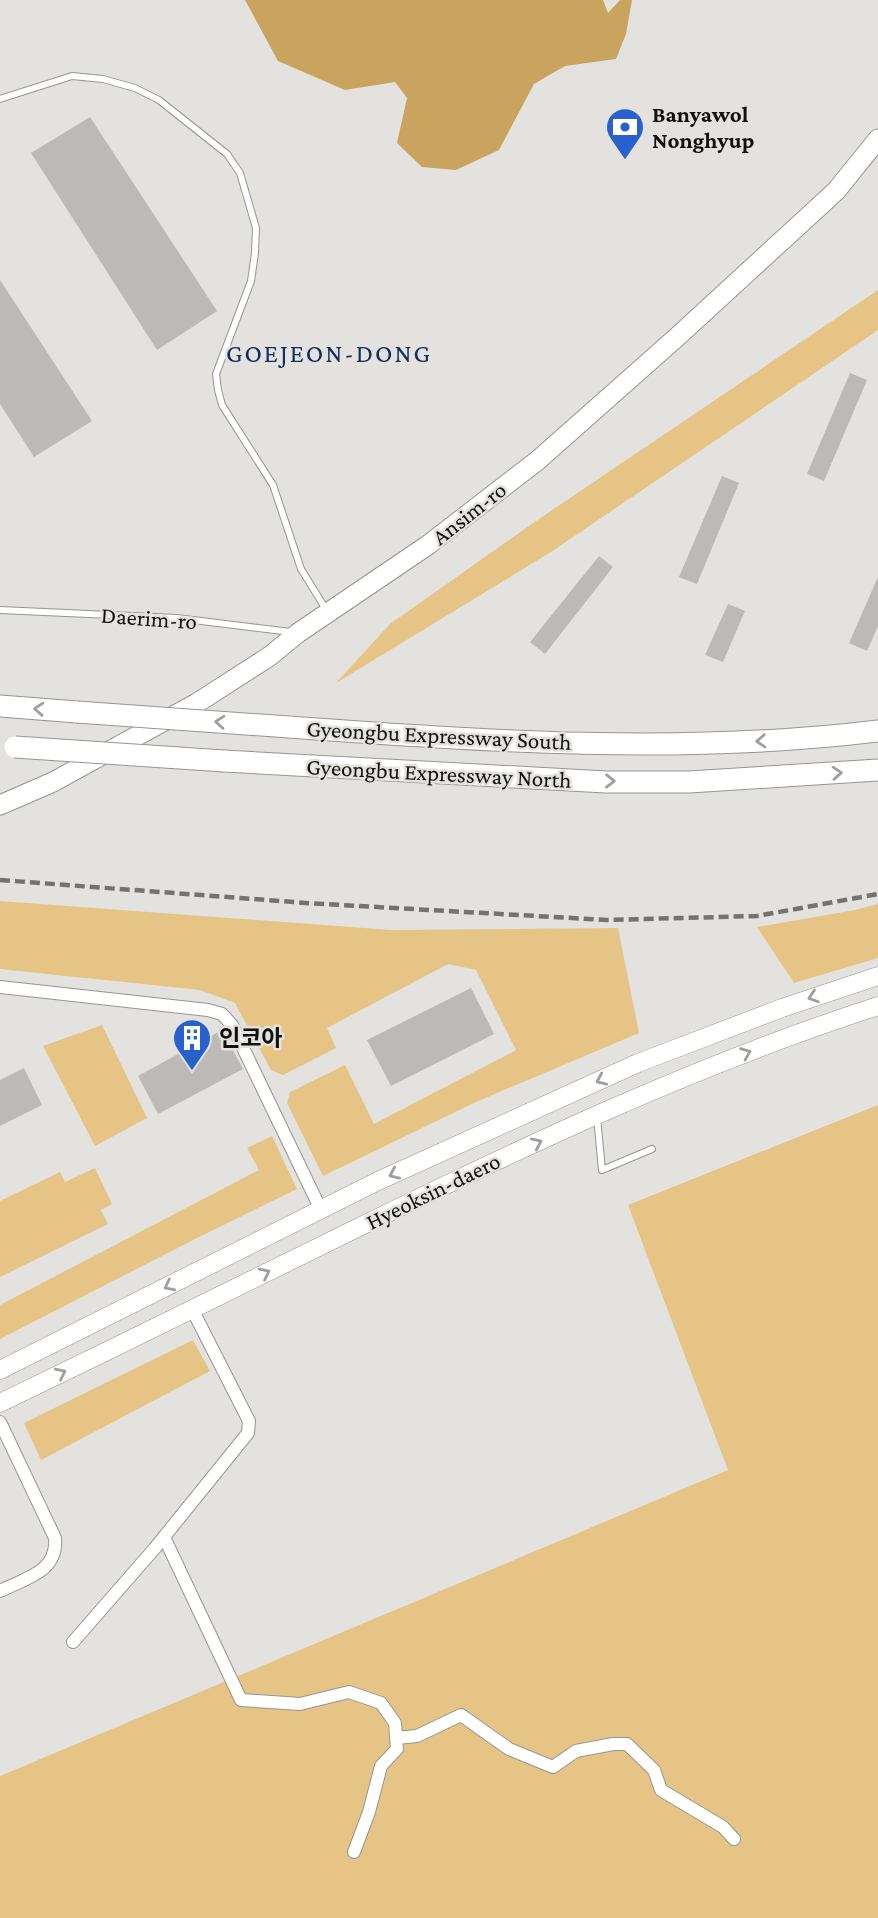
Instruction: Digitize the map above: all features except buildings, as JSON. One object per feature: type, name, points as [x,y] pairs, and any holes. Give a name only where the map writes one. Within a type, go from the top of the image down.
[{"type":"highway","name":"Gyeongbu Expressway South","points":[[0,706],[538,743],[715,744],[878,731]]},
{"type":"highway","name":"Gyeongbu Expressway North","points":[[7,746],[606,782],[689,782],[878,770]]},
{"type":"main road","name":"Ansim-ro","points":[[0,805],[53,782],[197,703],[270,656],[298,633],[428,544],[537,461],[677,337],[836,191],[878,139]]},
{"type":"main road","points":[[0,1370],[378,1181],[638,1063],[782,1008],[878,976]]},
{"type":"main road","name":"Hyeoksin-daero","points":[[0,1404],[468,1173],[659,1087],[803,1030],[878,1006]]},
{"type":"street","points":[[0,987],[208,1010],[222,1014],[232,1025],[321,1210]]},
{"type":"street","points":[[73,1642],[164,1537],[248,1433],[249,1421],[192,1309]]},
{"type":"street","points":[[0,1422],[55,1538],[56,1550],[52,1562],[43,1570],[0,1591]]},
{"type":"street","points":[[164,1537],[241,1700],[300,1704],[348,1692],[381,1703],[395,1723],[397,1749],[381,1766],[369,1812],[354,1852]]},
{"type":"street","points":[[396,1738],[417,1736],[461,1715],[509,1749],[553,1767],[576,1751],[627,1744],[654,1770],[662,1790],[723,1827],[734,1839]]},
{"type":"lane","points":[[0,99],[72,76],[103,79],[135,88],[159,100],[227,155],[240,173],[256,228],[255,253],[251,281],[216,374],[218,390],[222,405],[272,485],[301,569],[328,613]]},
{"type":"lane","name":"Daerim-ro","points":[[0,610],[177,618],[298,633]]},
{"type":"lane","points":[[597,1115],[602,1170],[652,1149]]},
{"type":"shaded area","points":[[245,0],[603,0],[608,13],[620,0],[632,0],[626,34],[616,59],[565,66],[534,84],[499,150],[456,170],[422,167],[397,143],[407,98],[395,82],[345,90],[278,61]]},
{"type":"shaded area","points":[[878,290],[878,330],[551,552],[336,683],[390,624],[536,521]]},
{"type":"shaded area","points":[[0,901],[391,930],[618,928],[639,1033],[476,1102],[323,1176],[287,1103],[290,1092],[345,1065],[374,1124],[516,1050],[476,970],[448,964],[327,1028],[336,1048],[283,1075],[271,1070],[235,1003],[200,990],[0,969]]},
{"type":"shaded area","points":[[878,904],[878,958],[794,983],[757,927],[855,910]]},
{"type":"shaded area","points":[[102,1025],[147,1118],[95,1146],[43,1046]]},
{"type":"shaded area","points":[[878,1105],[878,1918],[0,1918],[0,1776],[728,1470],[628,1205]]},
{"type":"shaded area","points":[[272,1136],[297,1189],[0,1339],[0,1305],[259,1170],[247,1148]]},
{"type":"shaded area","points":[[95,1168],[112,1204],[101,1210],[108,1224],[0,1277],[0,1201],[60,1172],[65,1182]]},
{"type":"shaded area","points":[[193,1340],[210,1371],[41,1460],[24,1423]]},
{"type":"railway","points":[[0,880],[306,903],[607,920],[757,916],[878,894]]},
{"type":"place","name":"Banyawol Nonghyup","points":[[625,161]]},
{"type":"place","name":"인코아","points":[[192,1072]]},
{"type":"district","name":"GOEJEON-DONG","points":[[329,353]]}]
